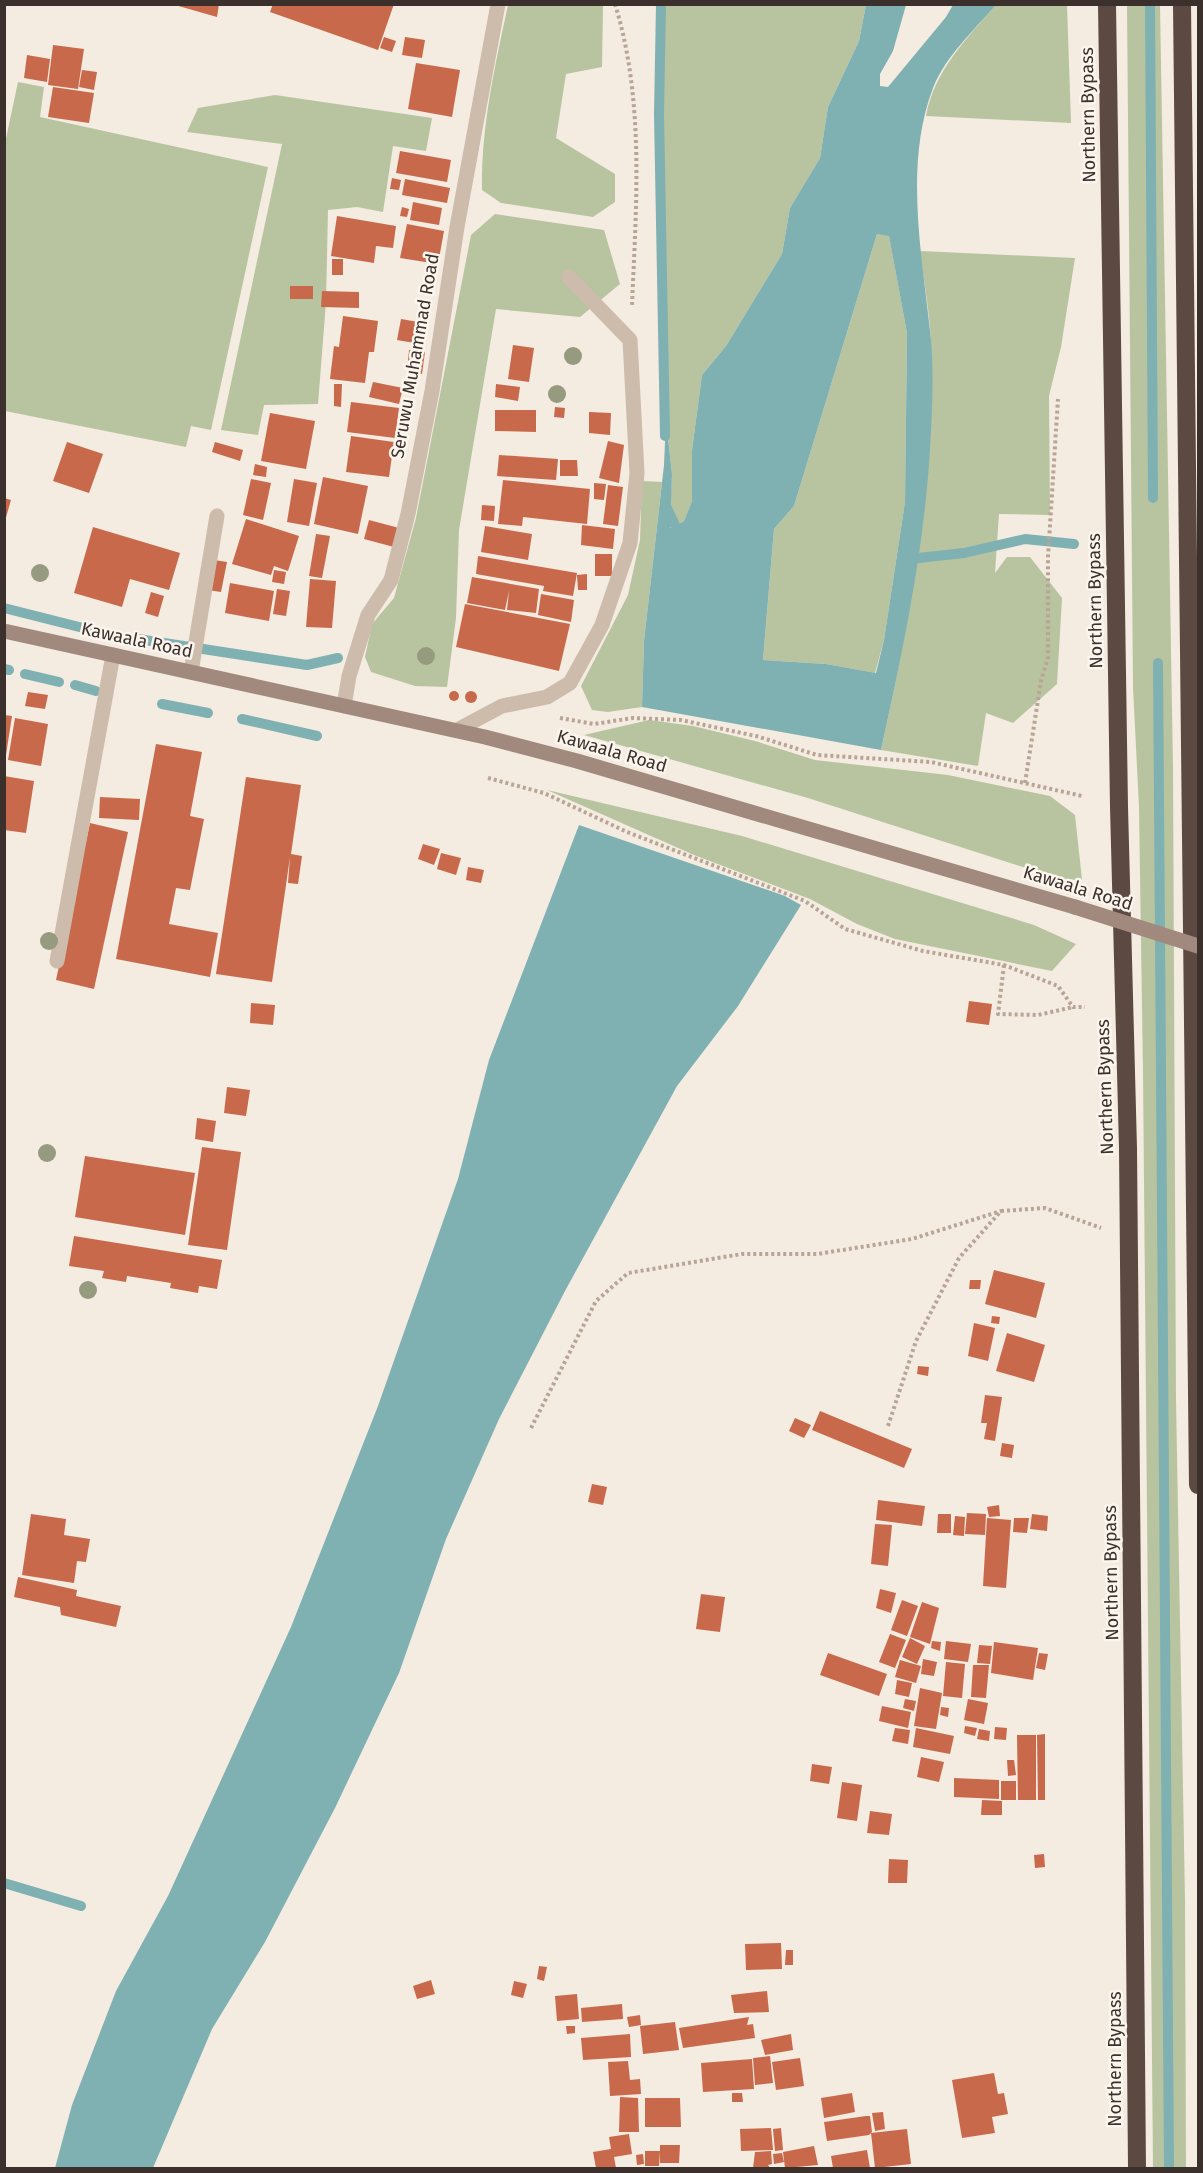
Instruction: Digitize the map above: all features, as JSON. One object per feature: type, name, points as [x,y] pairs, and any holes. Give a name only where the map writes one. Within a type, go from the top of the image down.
[{"type":"highway","name":"Northern Bypass","points":[[1107,4],[1119,807],[1129,1238],[1137,2169]]},
{"type":"highway","points":[[1182,4],[1198,1485]]},
{"type":"street","name":"Seruwu Muhammad Road","points":[[344,706],[349,676],[368,615],[391,580],[408,514],[432,391],[457,227],[498,4]]},
{"type":"street","points":[[457,730],[502,706],[547,697],[570,683],[602,625],[630,543],[637,473],[630,339],[569,277]]},
{"type":"street","points":[[191,672],[217,516]]},
{"type":"street","name":"Kawaala Road","points":[[4,631],[457,730],[578,761],[1075,907],[1198,946]]},
{"type":"street","points":[[57,961],[113,655]]},
{"type":"path","points":[[615,4],[623,30],[638,139],[630,339]]},
{"type":"path","points":[[1025,783],[1041,681],[1048,657],[1048,557],[1058,399]]},
{"type":"path","points":[[549,717],[594,724],[633,718],[681,720],[756,736],[817,755],[931,762],[1082,796]]},
{"type":"path","points":[[488,778],[544,793],[627,832],[805,901],[845,928],[922,951],[1004,965],[1058,986],[1073,1007]]},
{"type":"path","points":[[1004,965],[998,1014],[1038,1015],[1073,1007],[1085,1008]]},
{"type":"path","points":[[531,1428],[596,1301],[628,1273],[742,1254],[817,1254],[912,1239],[1001,1211],[1045,1208],[1129,1238]]},
{"type":"path","points":[[888,1426],[916,1341],[959,1258],[1001,1211]]},
{"type":"green space","points":[[508,5],[603,5],[602,67],[566,74],[556,138],[615,174],[615,202],[593,217],[501,203],[482,190],[486,120]]},
{"type":"green space","points":[[661,5],[866,5],[859,41],[828,107],[820,158],[790,208],[782,254],[726,346],[702,375],[692,450],[692,501],[684,521],[669,528],[672,474],[666,420],[659,114]]},
{"type":"green space","points":[[996,5],[1067,5],[1071,123],[926,116],[936,84],[944,70],[963,43]]},
{"type":"green space","points":[[1127,5],[1160,5],[1173,767],[1176,1399],[1185,1900],[1186,2168],[1153,2168],[1143,1072],[1139,807],[1133,687]]},
{"type":"green space","points":[[18,82],[44,87],[40,117],[268,167],[211,430],[191,426],[186,447],[5,411],[4,148]]},
{"type":"green space","points":[[275,95],[432,118],[426,151],[393,146],[383,212],[357,207],[328,210],[326,302],[318,404],[264,405],[258,435],[221,430],[282,144],[187,132],[198,108]]},
{"type":"green space","points":[[495,214],[604,230],[620,284],[580,317],[496,309],[459,530],[456,618],[447,687],[415,686],[371,672],[365,657],[372,624],[394,598],[416,518],[471,235]]},
{"type":"green space","points":[[877,234],[889,235],[907,333],[905,502],[884,640],[875,673],[826,664],[763,660],[774,529],[794,506]]},
{"type":"green space","points":[[920,251],[1075,258],[1061,347],[1049,396],[1050,515],[999,514],[995,573],[1007,557],[1030,557],[1062,598],[1057,684],[1013,723],[986,713],[978,766],[881,750],[902,649],[919,549],[929,448],[931,345]]},
{"type":"green space","points":[[642,481],[662,482],[644,641],[642,707],[608,712],[592,710],[581,686],[628,595],[640,540]]},
{"type":"green space","points":[[649,720],[693,726],[755,741],[815,760],[948,775],[1050,796],[1075,815],[1082,880],[1060,879],[808,798],[584,735]]},
{"type":"green space","points":[[547,790],[742,836],[1034,925],[1076,944],[1052,971],[895,939],[857,924],[810,899],[694,855]]},
{"type":"water","points":[[866,5],[906,5],[893,51],[880,74],[880,86],[888,87],[946,17],[953,5],[996,5],[961,44],[938,77],[924,118],[919,149],[917,181],[920,246],[932,353],[930,449],[918,563],[905,638],[881,750],[642,707],[644,641],[664,465],[666,420],[672,474],[670,528],[684,521],[692,501],[692,450],[702,375],[726,346],[782,254],[790,208],[820,158],[828,107],[859,41]],"holes":[[[877,234],[889,236],[907,333],[905,502],[884,640],[876,673],[826,664],[763,660],[774,529],[794,506]]]},
{"type":"water","points":[[579,825],[785,896],[801,905],[738,1006],[677,1086],[565,1291],[499,1419],[446,1539],[399,1673],[335,1808],[265,1942],[212,2029],[153,2168],[55,2168],[72,2105],[116,1991],[168,1896],[291,1627],[378,1406],[458,1179],[489,1060]]},
{"type":"building","points":[[175,4],[219,4],[217,17],[175,5]]},
{"type":"building","points":[[273,4],[394,4],[378,50],[270,12]]},
{"type":"building","points":[[384,37],[396,41],[392,52],[380,48]]},
{"type":"building","points":[[405,37],[425,40],[422,58],[402,55]]},
{"type":"building","points":[[53,45],[84,49],[78,89],[48,85]]},
{"type":"building","points":[[27,55],[50,59],[47,82],[24,78]]},
{"type":"building","points":[[416,63],[460,70],[452,117],[408,109]]},
{"type":"building","points":[[82,70],[97,72],[94,90],[79,87]]},
{"type":"building","points":[[53,87],[94,93],[89,123],[48,117]]},
{"type":"building","points":[[400,151],[451,160],[447,182],[396,173]]},
{"type":"building","points":[[392,178],[401,180],[399,190],[390,189]]},
{"type":"building","points":[[405,179],[450,188],[447,203],[402,195]]},
{"type":"building","points":[[413,202],[442,208],[439,225],[410,220]]},
{"type":"building","points":[[402,207],[409,209],[407,217],[400,216]]},
{"type":"building","points":[[337,216],[396,226],[393,248],[376,246],[374,263],[331,256]]},
{"type":"building","points":[[407,224],[444,231],[438,264],[400,258]]},
{"type":"building","points":[[332,259],[343,259],[343,275],[332,275]]},
{"type":"building","points":[[290,286],[313,286],[313,299],[290,299]]},
{"type":"building","points":[[322,291],[359,292],[359,308],[321,307]]},
{"type":"building","points":[[343,316],[378,321],[374,352],[369,352],[365,383],[330,379],[334,346],[339,347]]},
{"type":"building","points":[[401,319],[424,323],[420,344],[397,340]]},
{"type":"building","points":[[513,345],[534,348],[529,382],[508,379]]},
{"type":"building","points":[[409,350],[425,352],[422,374],[407,372]]},
{"type":"building","points":[[373,382],[403,388],[399,404],[369,397]]},
{"type":"building","points":[[334,384],[342,384],[341,407],[334,406]]},
{"type":"building","points":[[496,384],[520,387],[518,401],[495,397]]},
{"type":"building","points":[[351,402],[399,408],[395,438],[347,432]]},
{"type":"building","points":[[555,407],[565,408],[564,418],[554,417]]},
{"type":"building","points":[[495,410],[536,410],[536,432],[495,431]]},
{"type":"building","points":[[589,412],[611,413],[610,435],[589,433]]},
{"type":"building","points":[[270,413],[315,421],[306,469],[261,461]]},
{"type":"building","points":[[351,436],[394,442],[389,477],[346,472]]},
{"type":"building","points":[[608,441],[624,445],[619,483],[599,478]]},
{"type":"building","points":[[67,442],[103,454],[89,493],[53,481]]},
{"type":"building","points":[[215,442],[243,450],[240,461],[212,452]]},
{"type":"building","points":[[397,442],[405,443],[404,456],[395,456]]},
{"type":"building","points":[[499,455],[558,459],[556,480],[497,476]]},
{"type":"building","points":[[560,460],[577,460],[578,476],[560,476]]},
{"type":"building","points":[[255,464],[267,467],[266,477],[253,475]]},
{"type":"building","points":[[323,477],[368,486],[358,534],[314,524]]},
{"type":"building","points":[[251,479],[271,483],[263,520],[243,515]]},
{"type":"building","points":[[294,479],[317,483],[309,526],[287,522]]},
{"type":"building","points":[[503,480],[590,489],[587,524],[523,517],[522,526],[498,524]]},
{"type":"building","points":[[594,483],[606,484],[604,500],[594,499]]},
{"type":"building","points":[[608,485],[623,487],[618,526],[603,524]]},
{"type":"building","points":[[4,498],[11,500],[5,521],[4,521]]},
{"type":"building","points":[[482,505],[495,506],[494,521],[481,520]]},
{"type":"building","points":[[246,519],[299,536],[288,571],[274,566],[271,575],[232,564]]},
{"type":"building","points":[[369,520],[399,528],[394,547],[364,539]]},
{"type":"building","points":[[582,525],[615,529],[613,549],[581,545]]},
{"type":"building","points":[[485,526],[532,534],[528,560],[481,552]]},
{"type":"building","points":[[93,527],[180,553],[169,590],[130,579],[122,607],[74,593]]},
{"type":"building","points":[[316,534],[330,536],[322,578],[309,576]]},
{"type":"building","points":[[595,554],[612,554],[612,576],[595,576]]},
{"type":"building","points":[[478,556],[577,573],[573,596],[543,591],[544,586],[476,574]]},
{"type":"building","points":[[214,560],[227,562],[221,592],[208,590]]},
{"type":"building","points":[[274,570],[286,572],[284,584],[272,582]]},
{"type":"building","points":[[587,574],[587,590],[578,590],[577,575]]},
{"type":"building","points":[[472,577],[539,589],[536,613],[507,610],[509,591],[505,610],[467,603]]},
{"type":"building","points":[[310,579],[336,581],[332,628],[306,627]]},
{"type":"building","points":[[230,583],[274,591],[269,621],[225,613]]},
{"type":"building","points":[[277,589],[290,591],[286,616],[273,614]]},
{"type":"building","points":[[151,592],[164,596],[158,617],[145,613]]},
{"type":"building","points":[[541,594],[574,600],[571,622],[538,615]]},
{"type":"building","points":[[465,604],[570,624],[559,671],[456,647]]},
{"type":"building","points":[[454,691],[458,692],[458,700],[454,701],[450,700],[449,696],[450,692]]},
{"type":"building","points":[[473,691],[477,697],[473,703],[469,703],[465,695]]},
{"type":"building","points":[[28,692],[48,695],[45,709],[25,706]]},
{"type":"building","points":[[4,715],[12,716],[6,755],[4,755]]},
{"type":"building","points":[[15,718],[48,724],[41,766],[8,760]]},
{"type":"building","points":[[156,744],[202,752],[190,816],[204,819],[190,890],[176,888],[169,924],[218,933],[210,977],[116,959]]},
{"type":"building","points":[[4,776],[34,781],[26,833],[4,830]]},
{"type":"building","points":[[246,777],[301,785],[291,854],[302,856],[298,884],[288,883],[290,857],[272,982],[216,974]]},
{"type":"building","points":[[100,797],[140,799],[139,820],[99,818]]},
{"type":"building","points":[[90,823],[128,832],[94,989],[56,980]]},
{"type":"building","points":[[423,844],[440,849],[434,865],[418,859]]},
{"type":"building","points":[[441,853],[461,858],[456,875],[437,869]]},
{"type":"building","points":[[468,867],[484,870],[481,883],[466,880]]},
{"type":"building","points":[[969,1001],[992,1004],[989,1025],[966,1022]]},
{"type":"building","points":[[251,1003],[275,1005],[273,1025],[250,1023]]},
{"type":"building","points":[[227,1087],[250,1090],[246,1116],[224,1113]]},
{"type":"building","points":[[197,1118],[216,1121],[213,1142],[195,1139]]},
{"type":"building","points":[[202,1147],[241,1152],[227,1250],[188,1245]]},
{"type":"building","points":[[85,1156],[195,1173],[185,1235],[75,1217]]},
{"type":"building","points":[[74,1236],[222,1260],[217,1289],[199,1286],[198,1293],[170,1288],[171,1283],[127,1276],[126,1282],[102,1278],[104,1271],[69,1266]]},
{"type":"building","points":[[994,1270],[1045,1283],[1036,1318],[985,1304]]},
{"type":"building","points":[[970,1280],[981,1280],[980,1289],[969,1289]]},
{"type":"building","points":[[992,1316],[1000,1317],[999,1324],[991,1323]]},
{"type":"building","points":[[974,1323],[995,1328],[988,1361],[968,1356]]},
{"type":"building","points":[[1007,1333],[1045,1345],[1034,1382],[996,1371]]},
{"type":"building","points":[[918,1366],[929,1367],[928,1376],[917,1374]]},
{"type":"building","points":[[985,1395],[1002,1397],[995,1441],[984,1439],[987,1423],[981,1423]]},
{"type":"building","points":[[820,1411],[912,1449],[904,1468],[812,1430]]},
{"type":"building","points":[[795,1418],[811,1425],[804,1438],[789,1431]]},
{"type":"building","points":[[1002,1443],[1014,1445],[1012,1458],[1000,1456]]},
{"type":"building","points":[[592,1484],[607,1487],[603,1505],[588,1502]]},
{"type":"building","points":[[878,1500],[925,1506],[922,1526],[876,1520]]},
{"type":"building","points":[[999,1505],[1000,1516],[989,1517],[987,1507]]},
{"type":"building","points":[[967,1513],[986,1514],[985,1535],[965,1534]]},
{"type":"building","points":[[31,1514],[66,1519],[64,1535],[90,1539],[86,1562],[77,1561],[74,1583],[22,1575]]},
{"type":"building","points":[[938,1514],[951,1514],[951,1533],[937,1533]]},
{"type":"building","points":[[1032,1514],[1048,1516],[1047,1531],[1030,1529]]},
{"type":"building","points":[[955,1516],[965,1517],[964,1536],[953,1535]]},
{"type":"building","points":[[987,1518],[1011,1520],[1006,1588],[983,1586]]},
{"type":"building","points":[[1014,1518],[1029,1518],[1027,1533],[1013,1532]]},
{"type":"building","points":[[875,1524],[892,1525],[888,1566],[871,1564]]},
{"type":"building","points":[[18,1577],[77,1590],[76,1596],[121,1606],[116,1627],[61,1615],[60,1607],[14,1597]]},
{"type":"building","points":[[880,1589],[896,1593],[891,1613],[876,1608]]},
{"type":"building","points":[[701,1594],[725,1597],[720,1632],[696,1629]]},
{"type":"building","points":[[902,1600],[918,1606],[907,1636],[891,1630]]},
{"type":"building","points":[[922,1602],[939,1608],[930,1644],[910,1637]]},
{"type":"building","points":[[890,1634],[906,1640],[895,1668],[879,1662]]},
{"type":"building","points":[[910,1638],[925,1646],[917,1664],[902,1657]]},
{"type":"building","points":[[932,1641],[941,1642],[940,1651],[931,1648]]},
{"type":"building","points":[[946,1641],[971,1644],[968,1662],[944,1659]]},
{"type":"building","points":[[994,1642],[1038,1648],[1033,1680],[991,1673]]},
{"type":"building","points":[[979,1645],[992,1646],[990,1664],[977,1663]]},
{"type":"building","points":[[828,1653],[887,1674],[879,1696],[820,1675]]},
{"type":"building","points":[[1039,1653],[1048,1654],[1045,1670],[1036,1668]]},
{"type":"building","points":[[923,1659],[937,1662],[934,1676],[921,1674]]},
{"type":"building","points":[[900,1660],[921,1666],[916,1683],[895,1677]]},
{"type":"building","points":[[946,1662],[965,1664],[962,1698],[943,1696]]},
{"type":"building","points":[[973,1665],[989,1665],[986,1698],[971,1697]]},
{"type":"building","points":[[897,1680],[912,1683],[909,1697],[895,1694]]},
{"type":"building","points":[[920,1688],[942,1693],[936,1729],[914,1726]]},
{"type":"building","points":[[905,1699],[916,1701],[914,1711],[903,1708]]},
{"type":"building","points":[[968,1699],[988,1703],[984,1724],[964,1720]]},
{"type":"building","points":[[882,1706],[911,1712],[908,1728],[879,1721]]},
{"type":"building","points":[[941,1707],[949,1708],[948,1717],[940,1715]]},
{"type":"building","points":[[965,1726],[977,1728],[975,1736],[964,1733]]},
{"type":"building","points":[[995,1727],[1007,1728],[1006,1740],[994,1739]]},
{"type":"building","points":[[895,1728],[910,1730],[908,1744],[892,1741]]},
{"type":"building","points":[[916,1728],[954,1736],[950,1754],[913,1747]]},
{"type":"building","points":[[979,1729],[990,1731],[989,1741],[977,1739]]},
{"type":"building","points":[[1045,1734],[1045,1800],[1038,1800],[1037,1735]]},
{"type":"building","points":[[1017,1735],[1036,1735],[1036,1800],[1018,1800]]},
{"type":"building","points":[[921,1757],[944,1762],[939,1782],[917,1777]]},
{"type":"building","points":[[1007,1760],[1014,1760],[1016,1775],[1008,1776]]},
{"type":"building","points":[[812,1764],[832,1767],[829,1784],[810,1781]]},
{"type":"building","points":[[954,1778],[999,1780],[999,1799],[954,1797]]},
{"type":"building","points":[[1001,1781],[1016,1781],[1016,1800],[1001,1800]]},
{"type":"building","points":[[842,1782],[862,1785],[857,1821],[837,1818]]},
{"type":"building","points":[[982,1800],[1002,1801],[1002,1815],[981,1815]]},
{"type":"building","points":[[870,1811],[892,1814],[889,1835],[867,1833]]},
{"type":"building","points":[[1044,1854],[1045,1867],[1035,1868],[1034,1855]]},
{"type":"building","points":[[889,1859],[908,1860],[907,1883],[888,1883]]},
{"type":"building","points":[[781,1943],[782,1969],[746,1970],[745,1944]]},
{"type":"building","points":[[786,1950],[793,1950],[793,1965],[785,1965]]},
{"type":"building","points":[[539,1966],[547,1967],[544,1981],[537,1979]]},
{"type":"building","points":[[431,1980],[435,1994],[417,1999],[413,1986]]},
{"type":"building","points":[[514,1981],[527,1984],[523,1998],[511,1995]]},
{"type":"building","points":[[767,1991],[769,2012],[734,2013],[731,1995]]},
{"type":"building","points":[[577,1994],[579,2019],[557,2021],[555,1996]]},
{"type":"building","points":[[622,2004],[623,2019],[582,2022],[581,2008]]},
{"type":"building","points":[[640,2015],[641,2025],[629,2027],[627,2017]]},
{"type":"building","points":[[749,2017],[747,2025],[753,2024],[755,2038],[683,2048],[679,2028]]},
{"type":"building","points":[[675,2022],[679,2050],[643,2054],[640,2026]]},
{"type":"building","points":[[566,2026],[575,2026],[575,2033],[567,2034]]},
{"type":"building","points":[[630,2034],[631,2057],[583,2060],[581,2038]]},
{"type":"building","points":[[791,2034],[793,2050],[765,2055],[761,2040]]},
{"type":"building","points":[[770,2056],[773,2083],[755,2085],[753,2058]]},
{"type":"building","points":[[800,2058],[804,2086],[776,2090],[772,2062]]},
{"type":"building","points":[[752,2059],[754,2089],[703,2092],[701,2063]]},
{"type":"building","points":[[628,2061],[630,2080],[640,2079],[641,2094],[610,2096],[608,2062]]},
{"type":"building","points":[[994,2073],[998,2094],[1004,2093],[1008,2114],[992,2117],[995,2133],[962,2138],[952,2080]]},
{"type":"building","points":[[732,2093],[742,2093],[743,2102],[732,2102]]},
{"type":"building","points":[[852,2093],[855,2112],[824,2118],[821,2098]]},
{"type":"building","points":[[620,2097],[638,2098],[639,2132],[619,2132]]},
{"type":"building","points":[[645,2098],[680,2098],[681,2127],[645,2127]]},
{"type":"building","points":[[883,2112],[885,2129],[875,2131],[872,2113]]},
{"type":"building","points":[[870,2116],[872,2132],[869,2135],[827,2141],[824,2122]]},
{"type":"building","points":[[771,2128],[773,2150],[741,2151],[740,2129]]},
{"type":"building","points":[[781,2128],[783,2150],[775,2151],[773,2129]]},
{"type":"building","points":[[907,2129],[911,2164],[875,2168],[871,2133]]},
{"type":"building","points":[[629,2134],[632,2154],[614,2157],[616,2168],[596,2168],[593,2152],[611,2149],[609,2137]]},
{"type":"building","points":[[660,2145],[680,2145],[679,2163],[660,2163]]},
{"type":"building","points":[[814,2146],[818,2165],[785,2168],[783,2152]]},
{"type":"building","points":[[867,2150],[870,2168],[833,2168],[831,2156]]},
{"type":"building","points":[[645,2151],[660,2151],[659,2166],[645,2166]]},
{"type":"building","points":[[771,2151],[772,2164],[768,2165],[770,2168],[753,2168],[755,2152]]},
{"type":"building","points":[[782,2153],[784,2162],[774,2164],[773,2154]]},
{"type":"building","points":[[643,2154],[644,2164],[637,2165],[636,2155]]},
{"type":"waterway","points":[[661,4],[659,114],[665,436]]},
{"type":"waterway","points":[[1150,4],[1153,498]]},
{"type":"waterway","points":[[666,506],[681,538]]},
{"type":"waterway","points":[[909,559],[964,553],[1025,539],[1074,544]]},
{"type":"waterway","points":[[4,608],[99,632]]},
{"type":"waterway","points":[[138,639],[307,665],[338,658]]},
{"type":"waterway","points":[[1158,663],[1169,2168]]},
{"type":"waterway","points":[[4,669],[9,670]]},
{"type":"waterway","points":[[25,674],[59,682]]},
{"type":"waterway","points":[[75,685],[96,691]]},
{"type":"waterway","points":[[162,704],[208,713]]},
{"type":"waterway","points":[[242,719],[317,736]]},
{"type":"waterway","points":[[4,1883],[81,1906]]}]
